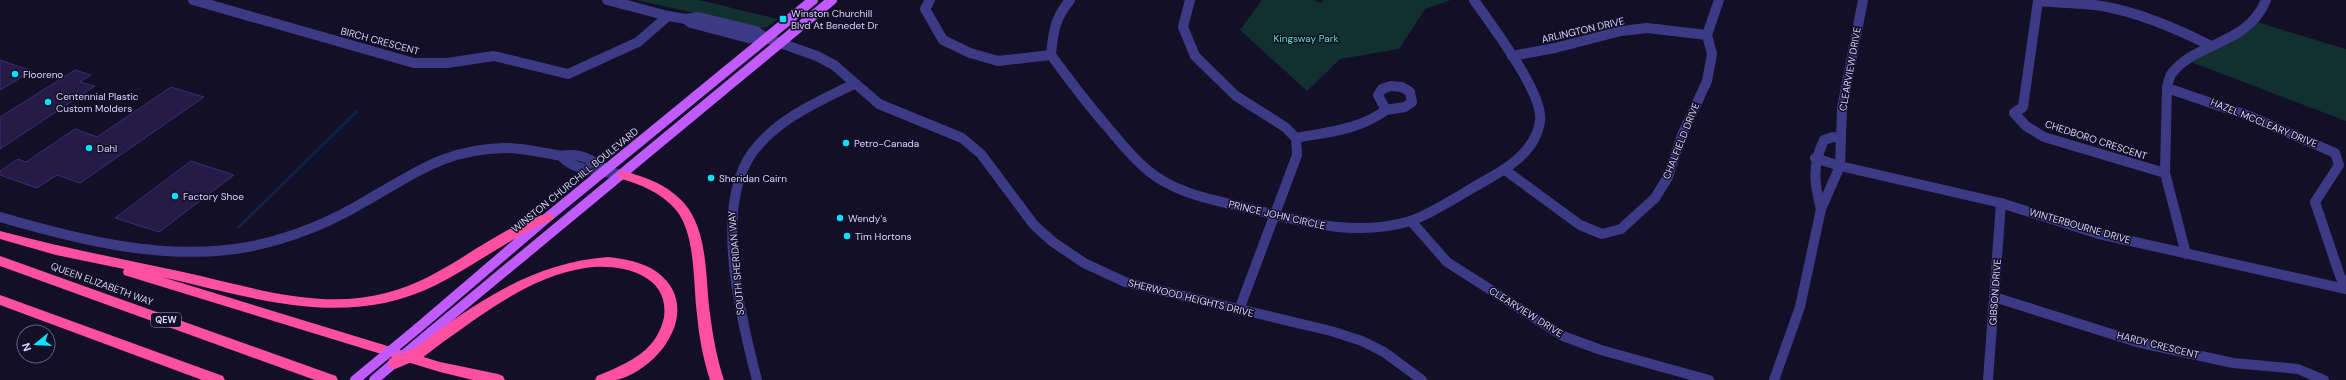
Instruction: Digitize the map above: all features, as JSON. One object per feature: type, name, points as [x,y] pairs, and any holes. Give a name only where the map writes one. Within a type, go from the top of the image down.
[{"type":"highway","points":[[623,175],[642,181],[662,191],[686,215],[693,233],[707,342],[717,380]]},
{"type":"highway","points":[[0,235],[50,248],[303,304],[348,305],[391,298],[420,287],[457,269],[524,225],[548,217]]},
{"type":"highway","points":[[50,248],[440,367],[498,380]]},
{"type":"highway","name":"QUEEN ELIZABETH WAY","points":[[0,261],[331,380]]},
{"type":"highway","points":[[394,364],[420,352],[436,334],[512,291],[562,270],[607,262],[622,263],[651,272],[666,287],[670,298],[671,318],[661,341],[641,362],[602,380]]},
{"type":"highway","points":[[0,300],[218,380]]},
{"type":"main road","name":"WINSTON CHURCHILL BOULEVARD","points":[[355,380],[548,217],[813,0]]},
{"type":"main road","points":[[436,334],[832,0]]},
{"type":"main road","points":[[374,380],[394,364]]},
{"type":"street","name":"BIRCH CRESCENT","points":[[193,0],[414,63],[441,63],[494,56],[568,74],[638,42],[668,16]]},
{"type":"street","name":"SHERWOOD HEIGHTS DRIVE","points":[[607,0],[668,16],[686,19],[691,23],[748,38],[766,38],[830,62],[879,104],[895,112],[937,126],[962,138],[980,154],[1034,225],[1052,242],[1084,263],[1125,282],[1330,331],[1362,342],[1384,352],[1422,380]]},
{"type":"street","points":[[930,0],[925,9],[943,40],[970,53],[998,61],[1051,54],[1053,34],[1059,13],[1070,0]]},
{"type":"street","points":[[1190,0],[1183,27],[1195,56],[1236,96],[1285,127],[1296,138],[1297,155],[1239,310]]},
{"type":"street","name":"PRINCE JOHN CIRCLE","points":[[1051,54],[1077,91],[1139,164],[1157,177],[1193,195],[1275,215],[1327,227],[1375,229],[1411,221],[1505,170],[1523,154],[1533,139],[1540,122],[1539,104],[1512,56],[1474,0]]},
{"type":"street","points":[[1707,36],[1719,0]]},
{"type":"street","name":"CLEARVIEW DRIVE","points":[[1774,380],[1800,307],[1821,208],[1840,166],[1842,108],[1863,0]]},
{"type":"street","points":[[2186,254],[2165,173],[2167,88],[2171,74],[2187,60],[2234,35],[2254,21],[2266,0]]},
{"type":"street","name":"CHEDBORO CRESCENT","points":[[2165,173],[2044,137],[2026,126],[2014,113],[2023,107],[2038,1],[2110,8],[2139,15],[2165,23],[2211,46]]},
{"type":"street","name":"ARLINGTON DRIVE","points":[[1512,56],[1555,48],[1621,31],[1647,28],[1707,36]]},
{"type":"street","name":"CHALFIELD DRIVE","points":[[1505,170],[1580,225],[1602,234],[1621,230],[1655,198],[1668,177],[1682,135],[1707,81],[1712,54],[1707,36]]},
{"type":"street","name":"SOUTH SHERIDAN WAY","points":[[757,380],[741,321],[731,222],[736,184],[752,153],[778,126],[803,109],[854,84]]},
{"type":"street","name":"HAZEL MCCLEARY DRIVE","points":[[2167,88],[2222,105],[2287,130],[2335,153],[2338,165],[2315,202],[2340,276],[2346,288]]},
{"type":"street","points":[[1296,138],[1361,125],[1373,120],[1386,110]]},
{"type":"street","name":"CLEARVIEW DRIVE","points":[[1821,208],[1813,179],[1815,158],[1824,140],[1833,137],[1841,139]]},
{"type":"street","points":[[0,217],[77,238],[130,247],[191,251],[234,248],[275,240],[319,224],[358,206],[420,169],[446,159],[477,151],[503,148],[532,149],[561,156],[564,162],[587,170],[606,170],[623,175]]},
{"type":"street","name":"WINTERBOURNE DRIVE","points":[[1815,158],[1840,166],[2001,203],[2099,234],[2346,288]]},
{"type":"street","name":"GIBSON DRIVE","points":[[1988,380],[2001,203]]},
{"type":"street","name":"CLEARVIEW DRIVE","points":[[1411,221],[1447,262],[1563,336],[1601,350],[1709,380]]},
{"type":"street","name":"HARDY CRESCENT","points":[[1994,297],[2137,342],[2233,363],[2298,369],[2324,380]]},
{"type":"green space","points":[[637,0],[699,0],[778,19],[767,27],[760,28]]},
{"type":"green space","name":"Kingsway Park","points":[[1262,0],[1313,0],[1321,3],[1324,0],[1451,0],[1425,9],[1399,49],[1340,59],[1307,91],[1240,30]]},
{"type":"green space","points":[[2253,21],[2346,49],[2346,121],[2186,60]]},
{"type":"building","name":"Flooreno","points":[[0,60],[32,71],[0,90]]},
{"type":"building","name":"Centennial Plastic Custom Molders","points":[[75,70],[91,75],[80,82],[95,86],[0,149],[0,117]]},
{"type":"building","name":"Dahl","points":[[171,87],[204,97],[80,183],[57,175],[37,188],[0,175],[0,171],[18,159],[26,162],[75,129],[97,137]]},
{"type":"building","name":"Factory Shoe","points":[[191,161],[234,175],[159,232],[115,218]]},
{"type":"waterway","points":[[239,227],[356,112]]},
{"type":"place","name":"Winston Churchill Blvd At Benedet Dr","points":[[783,19]]},
{"type":"place","name":"Flooreno","points":[[15,74]]},
{"type":"place","name":"Centennial Plastic Custom Molders","points":[[48,102]]},
{"type":"place","name":"Petro-Canada","points":[[846,143]]},
{"type":"place","name":"Dahl","points":[[89,148]]},
{"type":"place","name":"Sheridan Cairn","points":[[711,178]]},
{"type":"place","name":"Factory Shoe","points":[[175,196]]},
{"type":"place","name":"Wendy's","points":[[840,218]]},
{"type":"place","name":"Tim Hortons","points":[[847,236]]}]
